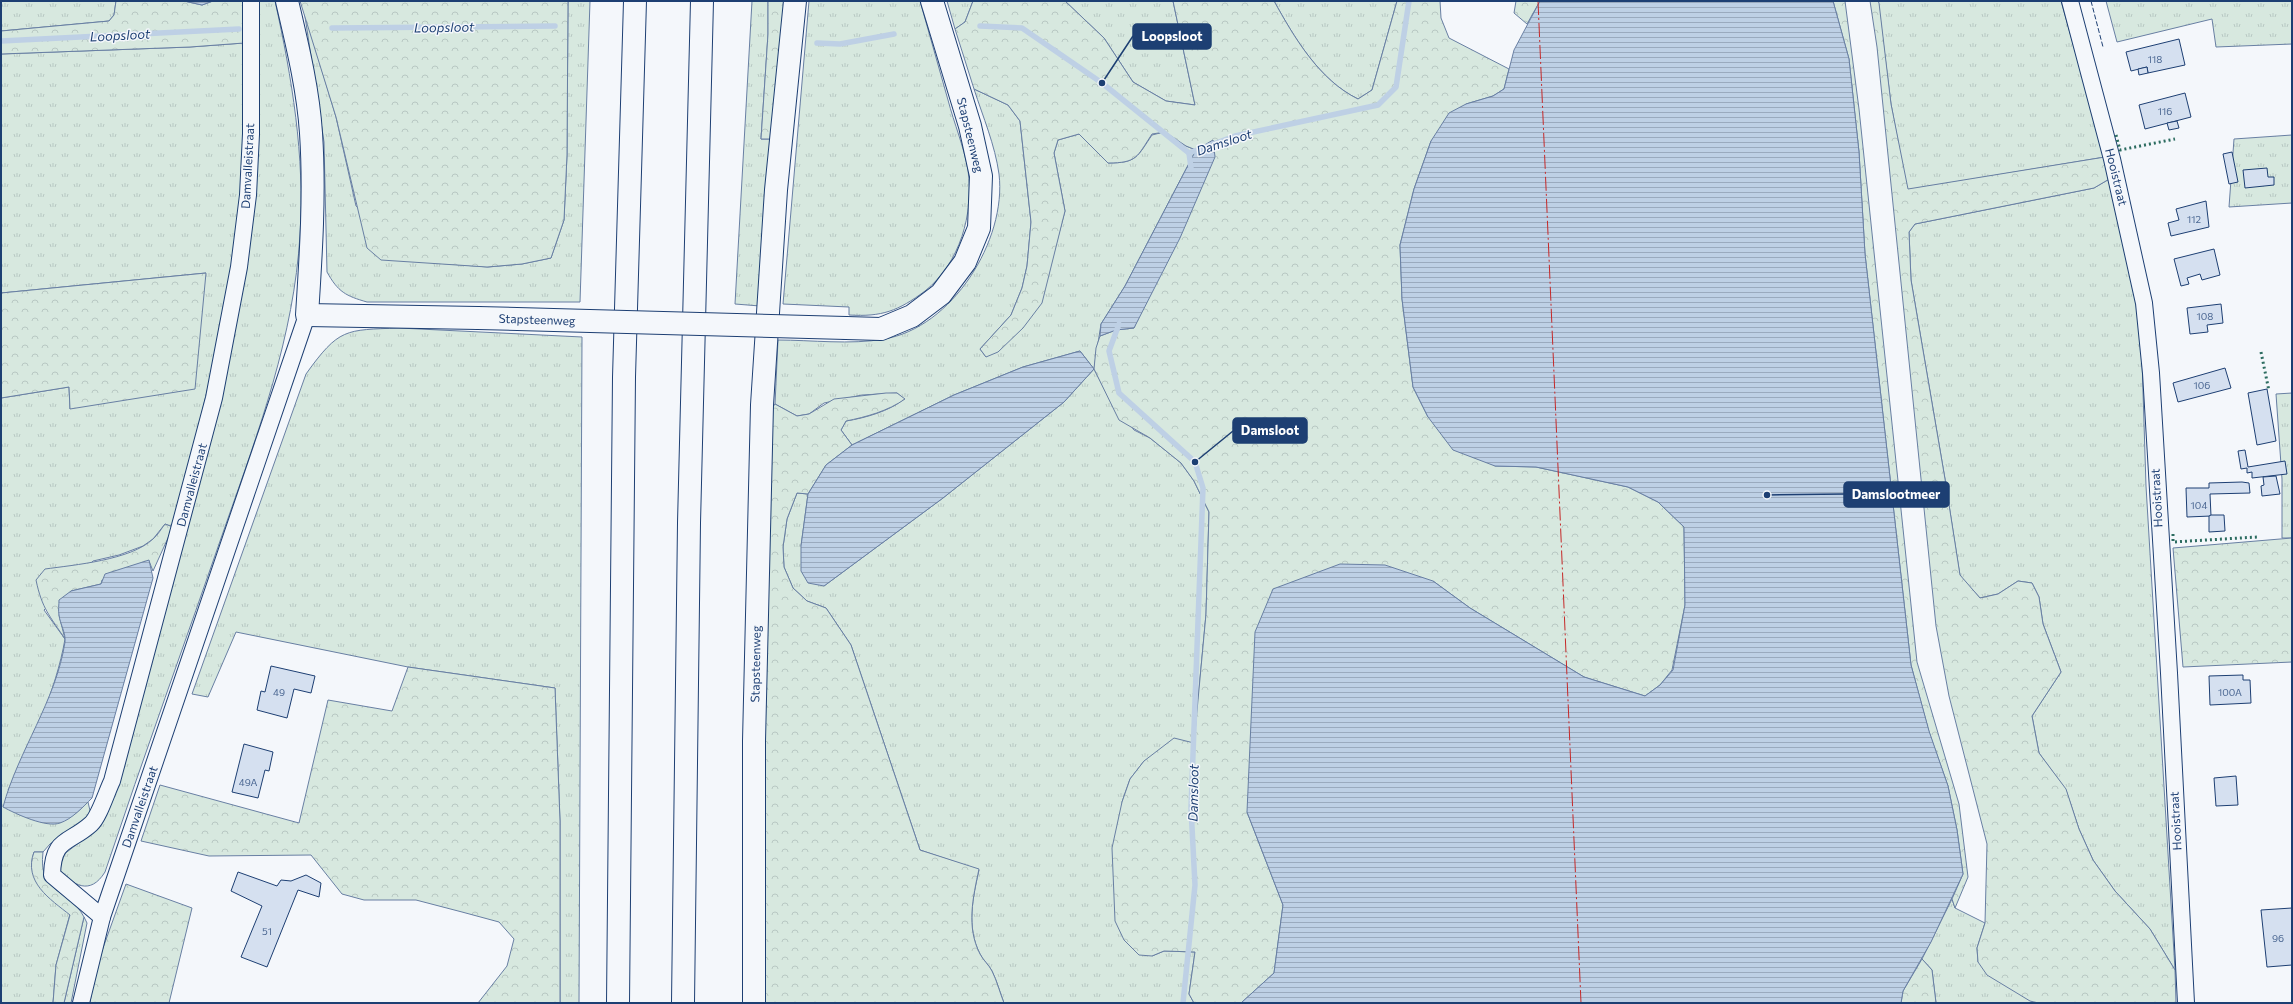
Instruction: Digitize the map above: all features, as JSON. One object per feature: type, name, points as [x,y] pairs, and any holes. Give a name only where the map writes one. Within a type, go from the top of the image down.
[{"type":"main road","name":"Damvalleistraat","points":[[287,1],[302,66],[311,132],[312,253],[307,315]]},
{"type":"main road","points":[[624,1],[633,47]]},
{"type":"main road","points":[[618,1003],[624,377],[635,1]]},
{"type":"main road","points":[[683,1003],[688,523],[702,1]]},
{"type":"main road","points":[[701,24],[706,1]]},
{"type":"main road","name":"Stapsteenweg","points":[[754,1003],[754,741],[762,406],[776,190],[796,1]]},
{"type":"main road","name":"Stapsteenweg","points":[[307,315],[881,329],[912,316],[941,294],[965,262],[979,228],[981,176],[970,126],[932,1]]},
{"type":"street","name":"Damvalleistraat","points":[[102,917],[52,875],[53,857],[65,841],[92,823],[112,781],[214,398],[239,266],[248,196],[251,134],[251,1]]},
{"type":"street","name":"Hooistraat","points":[[2070,1],[2112,159],[2144,303],[2151,373],[2169,673],[2186,1003]]},
{"type":"street","name":"Damvalleistraat","points":[[81,1003],[102,917],[307,315]]},
{"type":"green space","points":[[1,1],[116,1],[114,15],[109,21],[1,31]]},
{"type":"green space","points":[[116,1],[184,1],[202,5],[213,1],[245,1],[244,43],[190,47],[1,54],[1,31],[109,21],[114,15]]},
{"type":"green space","points":[[255,1],[275,1],[287,59],[296,117],[301,176],[301,205],[300,235],[291,310],[273,382],[251,453],[105,872],[94,884],[82,886],[76,884],[58,871],[63,855],[85,838],[102,821],[235,323]]},
{"type":"green space","points":[[300,1],[568,1],[567,155],[564,220],[551,258],[522,264],[487,267],[381,260],[367,248],[336,117]]},
{"type":"green space","points":[[568,1],[590,1],[580,302],[367,302],[353,298],[339,289],[327,272],[324,142],[304,10],[336,117],[356,206],[436,263],[488,267],[522,264],[551,258],[564,220],[567,155]]},
{"type":"green space","points":[[752,1],[768,1],[768,34],[761,139],[772,139],[760,306],[735,304]]},
{"type":"green space","points":[[768,1],[786,1],[772,139],[761,139],[768,34]]},
{"type":"green space","points":[[809,1],[920,1],[966,161],[968,170],[969,204],[962,236],[956,252],[937,280],[925,291],[898,308],[880,314],[849,315],[849,307],[783,304]]},
{"type":"green space","points":[[947,1],[973,1],[965,22],[955,29]]},
{"type":"green space","points":[[973,1],[1065,1],[1104,38],[1133,82],[1166,101],[1195,105],[1173,1],[1274,1],[1299,43],[1320,69],[1331,81],[1358,99],[1372,90],[1397,1],[1440,1],[1441,18],[1449,38],[1509,69],[1504,89],[1493,96],[1466,104],[1431,141],[1414,189],[1400,245],[1402,299],[1413,387],[1428,417],[1495,466],[1536,467],[1628,487],[1658,502],[1684,527],[1685,605],[1672,670],[1660,685],[1645,696],[1584,677],[1470,608],[1433,581],[1247,812],[1283,905],[1274,973],[1241,1003],[1194,1003],[1189,994],[1195,952],[1164,951],[1152,956],[1139,955],[1124,940],[1115,921],[1112,848],[1122,802],[1130,779],[1144,761],[1174,738],[1194,743],[1206,614],[1209,512],[1194,481],[1181,463],[1150,438],[1119,420],[1094,369],[1096,348],[1100,336],[1116,330],[1134,328],[1213,141],[1196,150],[1186,146],[1165,132],[1152,134],[1139,153],[1131,160],[1118,163],[1108,163],[1079,134],[1058,140],[1054,153],[1065,211],[1042,303],[1023,328],[998,352],[986,357],[980,349],[1011,315],[1022,288],[1027,266],[1031,222],[1020,121],[1008,105],[974,89],[955,29],[965,22]]},
{"type":"green space","points":[[1065,1],[1173,1],[1195,105],[1166,101],[1133,82],[1104,38]]},
{"type":"green space","points":[[1274,1],[1397,1],[1372,90],[1358,99],[1331,81],[1299,43]]},
{"type":"green space","points":[[1516,1],[1540,1],[1527,24],[1514,13]]},
{"type":"green space","points":[[1833,1],[1845,1],[1859,109],[1917,662],[1959,804],[1968,877],[1955,908],[1952,899],[1963,874],[1957,830],[1948,786],[1929,732],[1911,665],[1865,254],[1859,152],[1849,59]]},
{"type":"green space","points":[[1870,1],[1878,1],[1879,3],[1891,104],[1908,189],[2105,157],[2111,178],[2094,188],[1915,224],[1909,232],[1911,280],[1960,575],[1980,598],[1998,594],[2018,581],[2032,583],[2039,597],[2043,624],[2061,672],[2032,716],[2039,753],[2066,789],[2079,829],[2093,860],[2115,891],[2150,929],[2175,970],[2176,1003],[2038,1003],[2030,1001],[1987,975],[1978,962],[1977,948],[1985,923],[1987,844],[1949,696],[1936,626],[1877,47]]},
{"type":"green space","points":[[1878,1],[2061,1],[2105,157],[1907,190],[1891,104]]},
{"type":"green space","points":[[2106,1],[2292,1],[2292,44],[2216,47],[2212,19],[2117,42]]},
{"type":"green space","points":[[244,43],[244,152],[240,216],[228,295],[220,334],[193,450],[173,527],[165,524],[153,539],[143,546],[119,555],[93,561],[44,610],[65,639],[61,659],[42,717],[8,790],[76,813],[88,802],[91,815],[50,844],[43,852],[34,852],[32,862],[36,880],[47,895],[70,914],[56,965],[53,1003],[1,1003],[1,398],[69,387],[70,409],[206,273],[1,293],[1,54],[190,47]]},
{"type":"green space","points":[[974,89],[1008,105],[1020,121],[1031,222],[1027,266],[1022,288],[1011,315],[980,349],[986,357],[1054,252],[1065,211],[1054,153],[1058,140],[1079,134],[1108,163],[1118,163],[1131,160],[1139,154],[1152,135],[1164,132],[1186,146],[1196,150],[1125,286],[1101,324],[1094,369],[1080,351],[1023,367],[954,395],[852,445],[841,430],[846,421],[877,413],[892,407],[904,399],[897,393],[862,395],[824,403],[809,414],[797,416],[775,404],[778,340],[858,342],[884,339],[909,331],[932,318],[952,299],[970,277],[984,252],[994,226],[999,200],[999,174],[997,163],[992,142]]},
{"type":"green space","points":[[2292,135],[2292,203],[2229,207],[2234,139]]},
{"type":"green space","points":[[2111,178],[2137,304],[2142,360],[2146,486],[2175,970],[2150,929],[2115,891],[2093,860],[2079,829],[2066,790],[2039,753],[2032,716],[2061,672],[2043,624],[2039,597],[2032,583],[2018,581],[1998,594],[1980,598],[1960,576],[1911,280],[1909,232],[1915,224],[2094,188]]},
{"type":"green space","points":[[206,273],[195,389],[70,409],[69,387],[1,398],[1,293]]},
{"type":"green space","points":[[399,328],[582,337],[579,1003],[560,1003],[560,821],[555,688],[408,667],[236,632],[208,697],[192,694],[306,374],[327,348],[345,334],[355,331]]},
{"type":"green space","points":[[1094,369],[1106,392],[1134,430],[1150,438],[1181,463],[1194,481],[1209,512],[1206,614],[1194,743],[1144,761],[1130,779],[1122,802],[1152,956],[1164,951],[1195,952],[1189,994],[1194,1003],[1004,1003],[992,971],[980,954],[973,933],[973,901],[979,870],[920,850],[851,645],[826,608],[807,601],[793,588],[784,567],[783,547],[787,519],[797,493],[808,494],[801,546],[824,586],[943,498],[1064,402]]},
{"type":"green space","points":[[897,393],[905,399],[877,413],[846,421],[841,430],[852,445],[826,465],[808,494],[797,493],[787,519],[783,547],[784,567],[793,588],[807,601],[826,608],[851,645],[920,850],[979,869],[973,901],[973,933],[980,954],[992,971],[1004,1003],[762,1003],[766,634],[772,408],[775,404],[797,416],[809,414],[834,399]]},
{"type":"green space","points":[[2292,393],[2292,538],[2282,538],[2282,479],[2276,394]]},
{"type":"green space","points":[[165,524],[173,527],[153,571],[149,561],[102,580],[101,584],[71,591],[59,615],[65,639],[47,612],[38,590],[36,580],[45,569],[102,560],[131,552],[153,539]]},
{"type":"green space","points":[[2292,538],[2292,662],[2183,667],[2173,548]]},
{"type":"green space","points":[[408,667],[555,688],[560,821],[560,1003],[478,1003],[507,966],[514,939],[499,922],[416,900],[364,900],[342,894],[311,855],[209,856],[141,841],[160,785],[299,823],[328,700],[392,711]]},
{"type":"green space","points":[[34,852],[43,852],[45,876],[50,884],[70,900],[84,917],[64,1003],[53,1003],[56,965],[70,915],[54,903],[40,889],[35,881],[32,872]]},
{"type":"green space","points":[[126,884],[192,908],[169,1003],[90,1003],[94,973]]},
{"type":"green space","points":[[1952,899],[1955,908],[1985,923],[1977,948],[1978,962],[2045,1003],[1936,1003],[1932,970],[1922,959]]},
{"type":"green space","points":[[84,917],[87,923],[71,1003],[64,1003]]},
{"type":"green space","points":[[1922,959],[1932,970],[1936,1003],[1901,1003],[1903,991]]},
{"type":"water","points":[[184,1],[213,1],[202,5]]},
{"type":"water","points":[[1540,1],[1833,1],[1849,59],[1859,152],[1865,254],[1911,665],[1929,731],[1948,786],[1957,830],[1963,874],[1931,942],[1903,991],[1901,1003],[1241,1003],[1274,973],[1283,905],[1247,812],[1255,632],[1273,589],[1340,564],[1385,565],[1433,581],[1470,608],[1584,677],[1645,696],[1660,685],[1673,670],[1685,605],[1684,527],[1658,502],[1628,487],[1536,467],[1495,466],[1453,450],[1428,417],[1413,387],[1402,299],[1400,245],[1414,189],[1431,141],[1449,113],[1466,104],[1493,96],[1504,89],[1514,50]]},
{"type":"water","points":[[1213,140],[1215,157],[1180,238],[1134,328],[1116,330],[1100,336],[1101,324],[1125,286],[1196,150]]},
{"type":"water","points":[[1080,351],[1094,369],[1064,402],[943,498],[824,586],[808,583],[801,571],[801,546],[808,494],[826,465],[852,445],[954,395],[1023,367]]},
{"type":"water","points":[[149,560],[153,578],[92,798],[69,819],[54,824],[31,820],[3,807],[18,766],[54,685],[60,664],[65,639],[60,622],[59,600],[71,591],[101,584],[105,574]]},
{"type":"building","points":[[2179,39],[2185,65],[2148,73],[2147,67],[2131,71],[2126,52]]},
{"type":"building","points":[[2147,67],[2148,73],[2139,75],[2138,69]]},
{"type":"building","points":[[2185,93],[2191,117],[2145,129],[2139,105]]},
{"type":"building","points":[[2177,121],[2179,128],[2169,130],[2167,123]]},
{"type":"building","points":[[2232,152],[2238,182],[2229,184],[2223,154]]},
{"type":"building","points":[[2267,168],[2268,177],[2274,177],[2274,185],[2245,188],[2243,170]]},
{"type":"building","points":[[2206,201],[2209,227],[2171,236],[2168,223],[2179,220],[2176,209]]},
{"type":"building","points":[[2214,249],[2220,275],[2202,280],[2200,274],[2187,278],[2189,284],[2181,286],[2174,259]]},
{"type":"building","points":[[2221,304],[2223,323],[2207,325],[2208,332],[2190,334],[2187,308]]},
{"type":"building","points":[[2225,368],[2231,388],[2178,402],[2173,383]]},
{"type":"building","points":[[2267,389],[2276,441],[2257,445],[2248,393]]},
{"type":"building","points":[[2245,450],[2248,467],[2285,461],[2287,474],[2252,478],[2252,472],[2247,473],[2247,468],[2241,469],[2238,451]]},
{"type":"building","points":[[2276,476],[2280,494],[2262,496],[2261,486],[2264,485],[2263,477]]},
{"type":"building","points":[[2209,483],[2249,483],[2250,493],[2210,494],[2211,516],[2187,517],[2186,488],[2209,488]]},
{"type":"building","points":[[2224,515],[2225,531],[2209,532],[2209,516]]},
{"type":"building","points":[[271,666],[315,676],[311,693],[294,689],[287,718],[257,710],[261,691],[265,692]]},
{"type":"building","points":[[2243,675],[2243,680],[2250,680],[2251,703],[2210,705],[2209,676]]},
{"type":"building","points":[[244,744],[273,752],[269,771],[265,770],[258,798],[232,792]]},
{"type":"building","points":[[2236,776],[2238,805],[2216,806],[2214,778]]},
{"type":"building","points":[[238,872],[277,886],[281,880],[291,881],[306,875],[321,883],[319,897],[298,890],[267,967],[241,957],[262,906],[231,891]]},
{"type":"building","points":[[2292,908],[2292,965],[2267,967],[2261,910]]},
{"type":"waterway","name":"Damsloot","points":[[1191,168],[1189,153],[1235,136],[1378,105],[1396,87],[1409,1]]},
{"type":"waterway","name":"Loopsloot","points":[[332,28],[555,26]]},
{"type":"waterway","name":"Loopsloot","points":[[980,26],[1022,28],[1102,83],[1189,153]]},
{"type":"waterway","name":"Loopsloot","points":[[1,41],[239,29]]},
{"type":"waterway","name":"Loopsloot","points":[[817,43],[840,44],[894,34]]},
{"type":"waterway","name":"Damsloot","points":[[1119,324],[1109,351],[1119,393],[1195,462],[1203,488],[1191,808],[1195,885],[1183,1003]]},
{"type":"hedge","points":[[2116,135],[2120,150],[2175,139]]},
{"type":"hedge","points":[[2261,352],[2269,391]]},
{"type":"hedge","points":[[2173,534],[2173,542],[2257,537]]},
{"type":"fence","points":[[2091,1],[2103,47]]},
{"type":"power","points":[[1538,1],[1581,1003]]},
{"type":"place","name":"Loopsloot","points":[[1102,83]]},
{"type":"place","name":"Damsloot","points":[[1195,462]]},
{"type":"place","name":"Damslootmeer","points":[[1767,495]]}]
